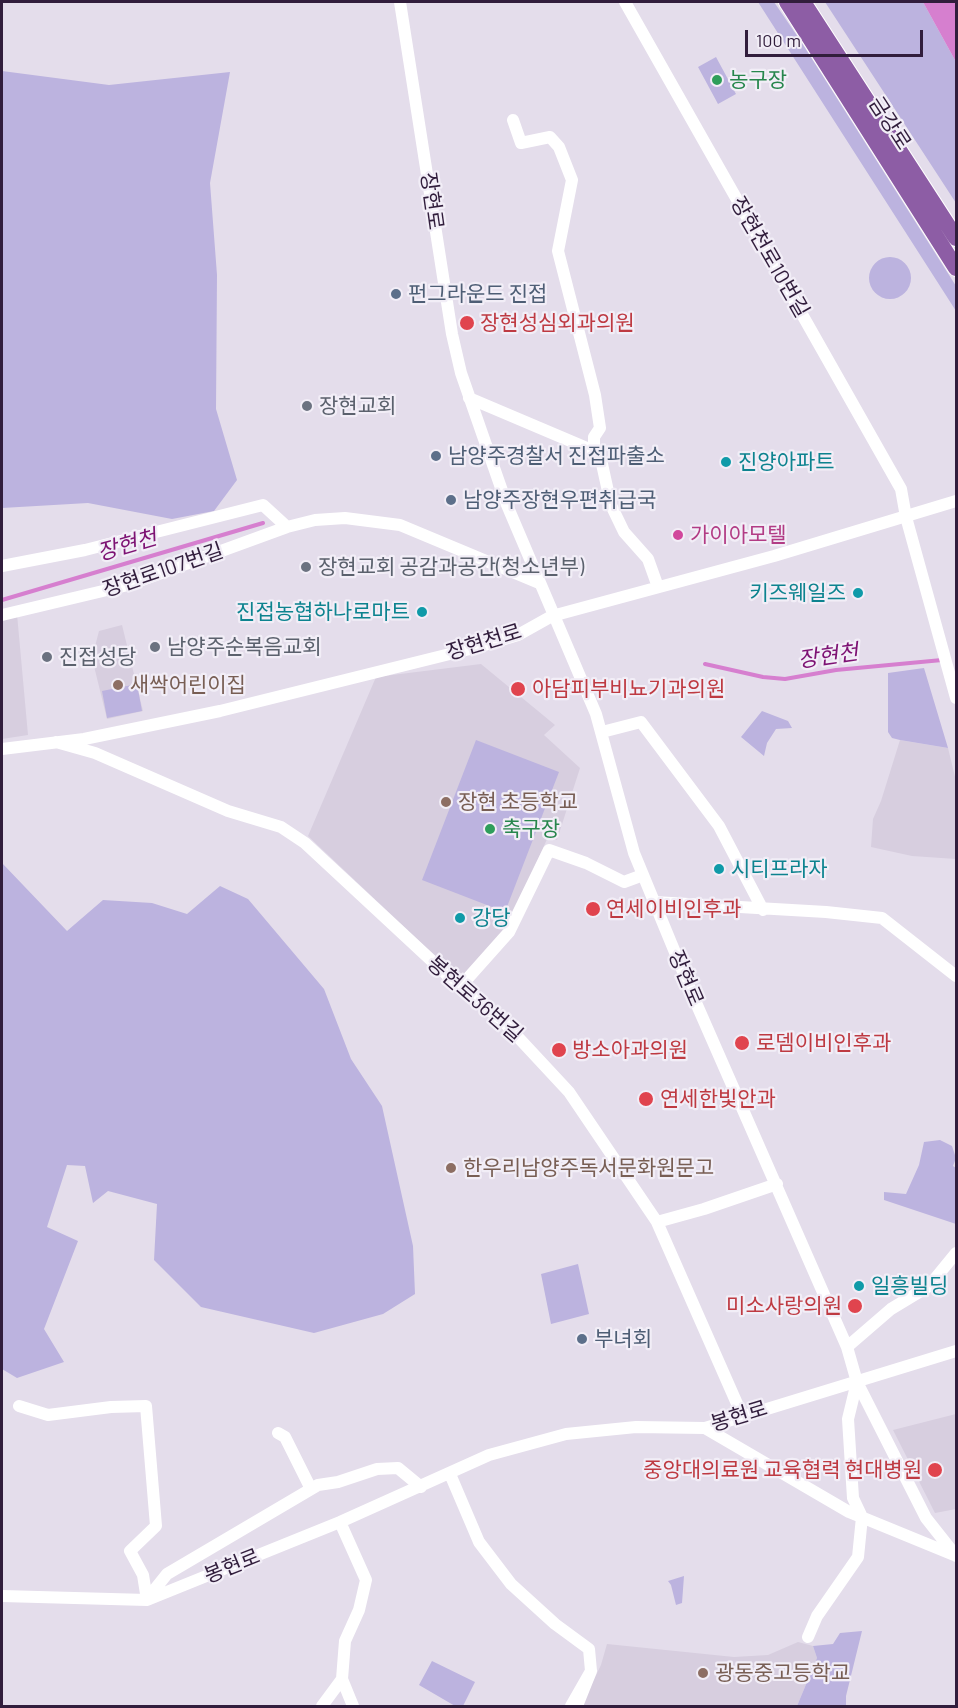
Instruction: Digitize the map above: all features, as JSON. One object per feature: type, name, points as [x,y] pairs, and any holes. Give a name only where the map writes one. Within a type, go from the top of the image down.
[{"type":"main road","name":"금강로","points":[[787,2],[957,268]]},
{"type":"main road","name":"금강로","points":[[803,2],[957,238]]},
{"type":"street","name":"장현로","points":[[400,2],[452,334],[469,398],[507,505],[602,732],[634,853],[693,996],[847,1347],[857,1382],[926,1518],[957,1556]]},
{"type":"street","name":"장현천로10번길","points":[[625,2],[901,489],[906,516],[957,698]]},
{"type":"street","points":[[513,120],[521,143],[550,137],[559,147],[572,180],[558,251],[595,395],[600,428],[594,437],[594,451],[602,464],[611,505],[624,532],[648,559],[658,587]]},
{"type":"street","points":[[469,398],[594,451]]},
{"type":"street","name":"장현천로","points":[[2,749],[90,738],[220,711],[466,650],[518,634],[552,616],[957,501]]},
{"type":"street","name":"장현로107번길","points":[[2,566],[85,550],[263,506],[287,527]]},
{"type":"street","name":"장현로107번길","points":[[2,615],[128,585],[287,527],[315,520],[345,518],[400,525],[539,583]]},
{"type":"street","points":[[602,732],[641,722],[719,826],[763,910]]},
{"type":"street","points":[[90,738],[92,752]]},
{"type":"street","name":"봉현로36번길","points":[[56,742],[92,752],[228,811],[281,826],[305,843],[460,987],[502,1020],[569,1092],[657,1222],[742,1415]]},
{"type":"street","points":[[460,987],[509,932],[549,850],[586,863],[624,882],[643,874]]},
{"type":"street","points":[[654,902],[826,912],[882,918],[957,976]]},
{"type":"street","points":[[657,1222],[702,1210],[777,1184]]},
{"type":"street","points":[[847,1347],[891,1309],[929,1286],[957,1253]]},
{"type":"street","name":"봉현로","points":[[2,1596],[147,1600],[340,1522],[489,1455],[566,1434],[636,1427],[705,1428],[957,1351]]},
{"type":"street","points":[[808,1636],[817,1616],[858,1557],[862,1517],[853,1498],[848,1419],[857,1382]]},
{"type":"street","points":[[19,1406],[48,1415],[111,1407],[146,1406],[156,1526],[130,1551],[143,1575],[147,1600]]},
{"type":"street","points":[[705,1428],[849,1512],[957,1556]]},
{"type":"street","points":[[278,1432],[285,1437],[311,1489]]},
{"type":"street","points":[[147,1600],[167,1574],[311,1489],[377,1469],[398,1468],[421,1487]]},
{"type":"street","points":[[450,1474],[479,1542],[511,1584],[555,1624],[590,1649],[591,1671],[577,1707]]},
{"type":"street","points":[[340,1522],[366,1580],[359,1610],[345,1641],[342,1679],[352,1707]]},
{"type":"street","points":[[571,1707],[591,1671]]},
{"type":"street","points":[[322,1707],[342,1679]]},
{"type":"shaded area","points":[[758,2],[774,2],[800,40],[956,286],[956,311]]},
{"type":"shaded area","points":[[825,2],[923,2],[956,62],[956,203]]},
{"type":"shaded area","points":[[923,2],[956,2],[956,62]]},
{"type":"shaded area","name":"농구장","points":[[716,57],[736,94],[718,104],[698,67]]},
{"type":"shaded area","points":[[2,71],[109,85],[230,72],[210,183],[217,275],[216,409],[237,480],[214,511],[172,519],[88,503],[2,508]]},
{"type":"shaded area","points":[[890,257],[905,263],[911,278],[905,293],[890,299],[875,293],[869,278],[875,263]]},
{"type":"shaded area","points":[[17,614],[28,735],[2,739],[2,618]]},
{"type":"shaded area","name":"새싹어린이집","points":[[122,625],[143,711],[107,719],[92,658],[99,631]]},
{"type":"shaded area","name":"장현 초등학교","points":[[481,664],[555,725],[544,735],[580,768],[557,840],[548,837],[505,932],[470,973],[455,975],[308,836],[376,677]]},
{"type":"shaded area","points":[[924,668],[948,748],[892,738],[888,732],[888,673]]},
{"type":"shaded area","points":[[137,684],[142,711],[107,718],[102,691]]},
{"type":"shaded area","points":[[762,711],[788,721],[792,728],[776,729],[767,743],[764,756],[741,737]]},
{"type":"shaded area","name":"축구장","points":[[476,740],[559,772],[505,912],[422,880]]},
{"type":"shaded area","points":[[900,740],[948,748],[956,781],[956,859],[912,856],[871,847],[873,819]]},
{"type":"shaded area","points":[[2,863],[67,931],[103,900],[152,903],[187,914],[220,886],[248,899],[324,989],[351,1059],[382,1106],[413,1246],[415,1294],[383,1314],[314,1333],[201,1307],[154,1260],[157,1204],[108,1191],[93,1203],[85,1166],[67,1165],[47,1227],[78,1241],[44,1329],[64,1362],[17,1378],[2,1369]]},
{"type":"shaded area","points":[[940,1140],[952,1146],[956,1158],[953,1166],[956,1168],[956,1224],[884,1200],[884,1192],[906,1194],[919,1165],[924,1142]]},
{"type":"shaded area","points":[[578,1264],[589,1314],[551,1324],[541,1274]]},
{"type":"shaded area","name":"중앙대의료원 교육협력 현대병원","points":[[956,1414],[956,1509],[935,1513],[893,1430]]},
{"type":"shaded area","points":[[684,1576],[682,1603],[676,1605],[668,1581]]},
{"type":"shaded area","points":[[862,1631],[846,1696],[846,1706],[797,1706],[817,1658],[813,1646],[833,1644],[840,1633]]},
{"type":"shaded area","name":"광동중고등학교","points":[[798,1642],[813,1646],[817,1658],[797,1706],[581,1706],[601,1665],[607,1644],[734,1657],[768,1655]]},
{"type":"shaded area","points":[[432,1661],[475,1682],[463,1706],[455,1706],[419,1685]]},
{"type":"waterway","name":"장현천","points":[[2,600],[263,523]]},
{"type":"waterway","name":"장현천","points":[[705,664],[763,677],[785,679],[836,670],[942,660]]},
{"type":"place","name":"농구장","points":[[717,80]]},
{"type":"place","name":"펀그라운드 진접","points":[[396,294]]},
{"type":"place","name":"장현성심외과의원","points":[[467,323]]},
{"type":"place","name":"장현교회","points":[[307,406]]},
{"type":"place","name":"남양주경찰서 진접파출소","points":[[436,456]]},
{"type":"place","name":"진양아파트","points":[[726,462]]},
{"type":"place","name":"남양주장현우편취급국","points":[[451,500]]},
{"type":"place","name":"가이아모텔","points":[[678,535]]},
{"type":"place","name":"장현교회 공감과공간(청소년부)","points":[[306,567]]},
{"type":"place","name":"키즈웨일즈","points":[[858,593]]},
{"type":"place","name":"진접농협하나로마트","points":[[422,612]]},
{"type":"place","name":"남양주순복음교회","points":[[155,647]]},
{"type":"place","name":"진접성당","points":[[47,657]]},
{"type":"place","name":"새싹어린이집","points":[[118,685]]},
{"type":"place","name":"아담피부비뇨기과의원","points":[[518,689]]},
{"type":"place","name":"장현 초등학교","points":[[446,802]]},
{"type":"place","name":"축구장","points":[[490,829]]},
{"type":"place","name":"시티프라자","points":[[719,869]]},
{"type":"place","name":"연세이비인후과","points":[[593,909]]},
{"type":"place","name":"강당","points":[[460,918]]},
{"type":"place","name":"로뎀이비인후과","points":[[742,1043]]},
{"type":"place","name":"방소아과의원","points":[[559,1050]]},
{"type":"place","name":"연세한빛안과","points":[[646,1099]]},
{"type":"place","name":"한우리남양주독서문화원문고","points":[[451,1168]]},
{"type":"place","name":"일흥빌딩","points":[[859,1286]]},
{"type":"place","name":"미소사랑의원","points":[[855,1306]]},
{"type":"place","name":"부녀회","points":[[582,1339]]},
{"type":"place","name":"중앙대의료원 교육협력 현대병원","points":[[935,1470]]},
{"type":"place","name":"광동중고등학교","points":[[703,1673]]}]
